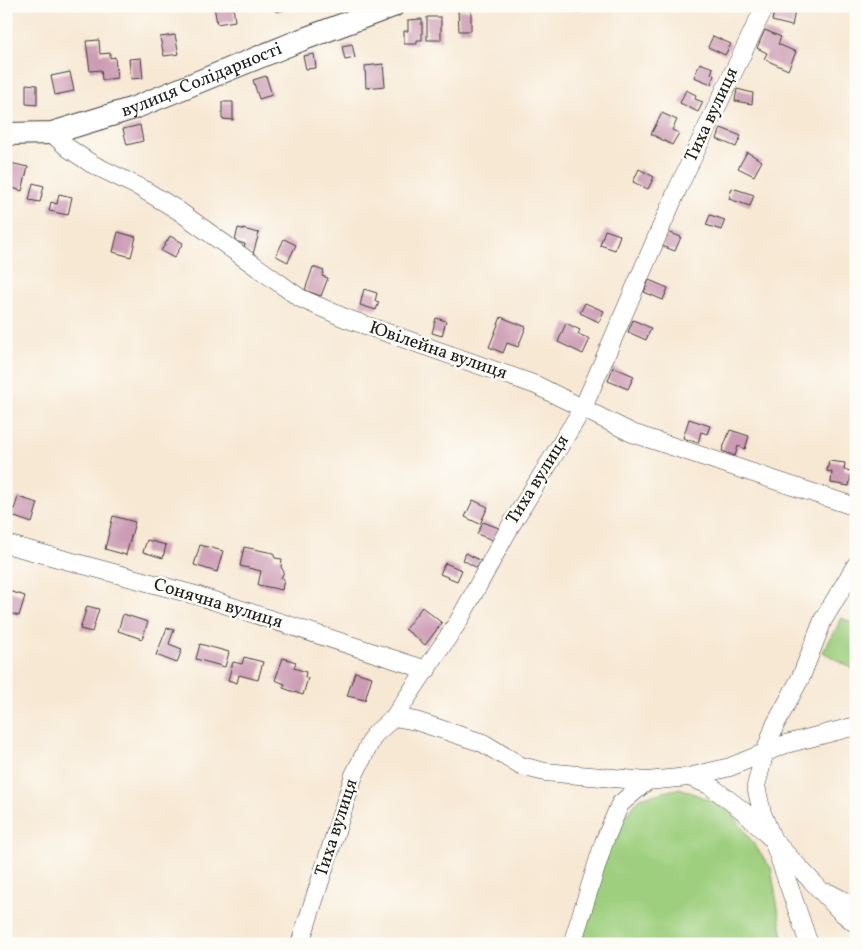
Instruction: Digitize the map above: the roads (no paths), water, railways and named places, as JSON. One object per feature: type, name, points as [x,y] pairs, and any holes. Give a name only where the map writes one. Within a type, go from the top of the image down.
[{"type":"main road","name":"вулиця Солідарності","points":[[6,134],[52,132],[134,108],[301,40],[394,6]]},
{"type":"street","name":"Тиха вулиця","points":[[300,944],[354,775],[374,735],[394,717],[458,622],[511,524],[583,408],[678,188],[765,6]]},
{"type":"street","name":"Ювілейна вулиця","points":[[52,132],[68,148],[92,164],[142,188],[176,209],[300,298],[346,318],[536,385],[632,433],[854,505]]},
{"type":"street","name":"Сонячна вулиця","points":[[6,544],[199,596],[427,670]]},
{"type":"street","points":[[809,944],[762,813],[756,786],[764,755],[775,725],[801,677],[823,620],[856,565]]},
{"type":"street","points":[[394,717],[416,721],[483,743],[521,766],[554,773],[647,782],[690,777],[730,767],[764,755],[786,744],[856,726]]},
{"type":"street","points":[[690,777],[709,785],[729,800],[773,840],[816,887],[856,924]]},
{"type":"street","points":[[572,944],[604,842],[620,804],[647,782]]},
{"type":"street","points":[[816,887],[856,906]]}]
